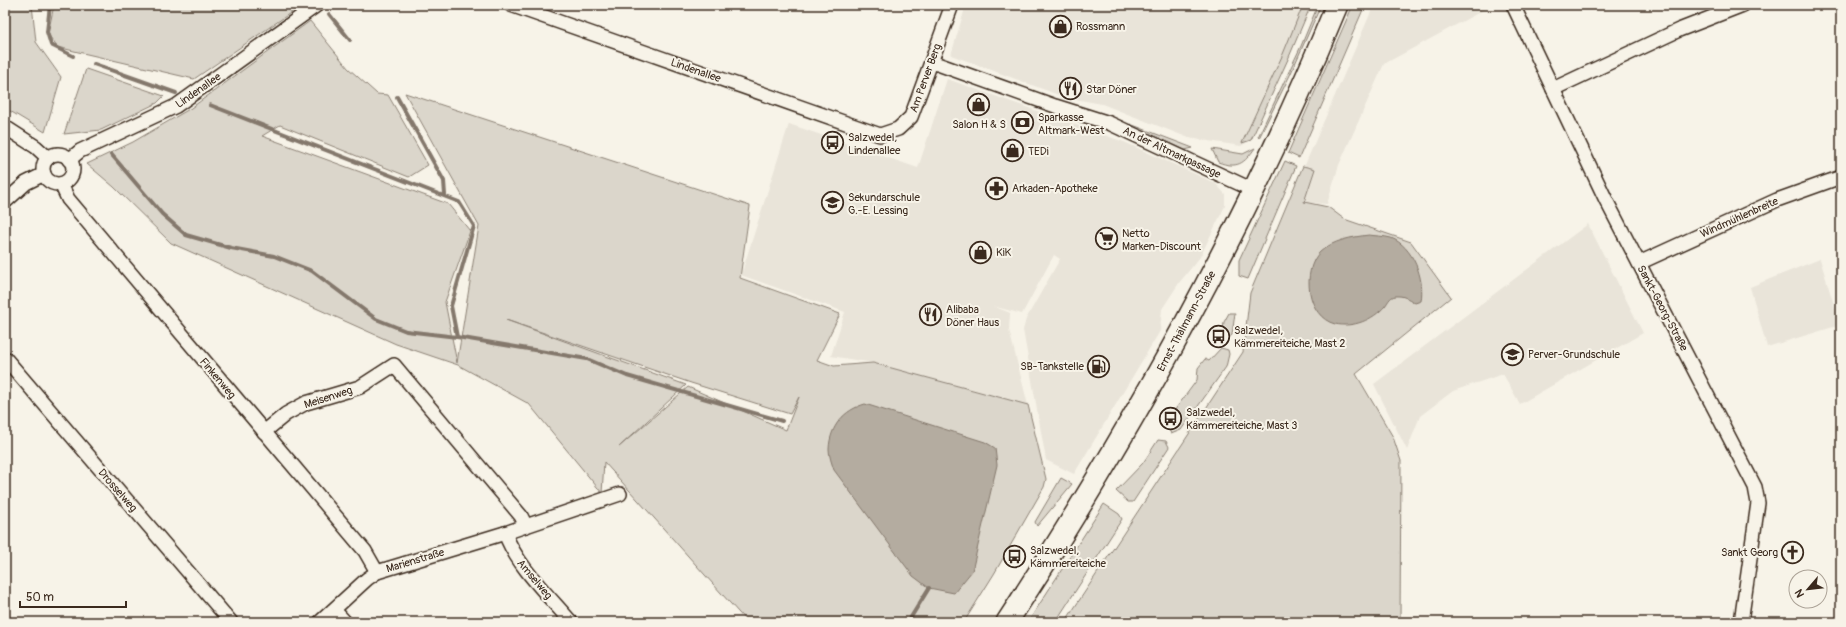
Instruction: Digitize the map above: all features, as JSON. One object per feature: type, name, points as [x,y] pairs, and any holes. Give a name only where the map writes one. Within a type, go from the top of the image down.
[{"type":"main road","name":"Ernst-Thälmann-Straße","points":[[1007,622],[1169,355],[1189,319],[1253,190],[1337,5]]},
{"type":"street","name":"Lindenallee","points":[[70,160],[80,151],[176,106],[317,5]]},
{"type":"street","name":"Lindenallee","points":[[512,5],[533,9],[880,134]]},
{"type":"street","name":"Am Perver Berg","points":[[880,134],[898,129],[911,117],[952,5]]},
{"type":"street","name":"Sankt-Georg-Straße","points":[[1513,5],[1606,200],[1755,487],[1758,503],[1741,622]]},
{"type":"street","points":[[1553,89],[1679,30],[1743,5]]},
{"type":"street","name":"An der Altmarkpassage","points":[[932,62],[1055,106],[1109,123],[1253,190]]},
{"type":"street","points":[[5,127],[36,147],[48,158]]},
{"type":"street","points":[[58,154],[70,160],[72,165],[72,174],[68,180],[61,184],[49,181],[44,174],[43,167],[48,158],[58,154]]},
{"type":"street","points":[[5,202],[26,183],[44,174]]},
{"type":"street","name":"Windmühlenbreite","points":[[1639,263],[1777,200],[1841,177]]},
{"type":"street","name":"Finkenweg","points":[[61,184],[68,199],[365,551],[377,572]]},
{"type":"street","name":"Drosselweg","points":[[5,358],[231,622]]},
{"type":"street","name":"Meisenweg","points":[[264,432],[286,414],[301,406],[318,398],[360,387],[394,365],[521,516],[526,526]]},
{"type":"street","name":"Marienstraße","points":[[320,622],[377,572],[505,533],[620,494]]},
{"type":"street","name":"Amselweg","points":[[505,533],[518,558],[571,622]]},
{"type":"street","points":[[334,610],[345,622]]},
{"type":"shaded area","points":[[5,5],[32,5],[36,42],[61,77],[45,132],[5,108]]},
{"type":"shaded area","points":[[54,5],[302,5],[194,79],[57,47],[48,34]]},
{"type":"shaded area","points":[[966,5],[1311,5],[1251,140],[1241,146],[1189,138],[1102,104],[1064,97],[951,55]]},
{"type":"shaded area","points":[[1303,5],[1311,5],[1289,57],[1251,140],[1242,143],[1283,54]]},
{"type":"shaded area","points":[[1318,5],[1321,5],[1291,73],[1259,138],[1258,137],[1301,46]]},
{"type":"shaded area","points":[[1353,5],[1365,5],[1299,158],[1288,153]]},
{"type":"shaded area","points":[[1374,5],[1488,5],[1489,7],[1384,64],[1339,165],[1327,204],[1289,202]]},
{"type":"shaded area","points":[[310,21],[348,68],[377,94],[388,95],[428,165],[409,177],[280,125],[262,136],[448,204],[470,231],[445,302],[457,363],[479,226],[405,93],[750,206],[740,278],[840,314],[817,360],[834,366],[873,363],[1028,405],[1046,479],[1044,487],[994,574],[964,622],[747,622],[604,462],[602,493],[529,404],[458,365],[396,344],[171,243],[114,187],[87,164],[133,142],[191,108]],"holes":[[[506,320],[691,383],[790,414],[799,397],[786,430],[688,387],[619,447],[686,385]]]},
{"type":"shaded area","points":[[86,69],[164,96],[157,103],[101,130],[64,134]]},
{"type":"shaded area","points":[[947,79],[1124,142],[1216,184],[1225,194],[1225,206],[1200,257],[1179,283],[1162,309],[1160,331],[1074,474],[1046,460],[1023,330],[1026,319],[1060,259],[1054,255],[1022,314],[993,306],[1010,313],[1009,330],[1028,405],[873,363],[831,356],[845,312],[741,275],[789,124],[918,168]]},
{"type":"shaded area","points":[[1130,124],[1193,148],[1185,150],[1129,125]]},
{"type":"shaded area","points":[[1255,148],[1240,164],[1235,165],[1218,162],[1212,149],[1243,154]]},
{"type":"shaded area","points":[[1285,161],[1296,166],[1248,279],[1239,276],[1239,260]]},
{"type":"shaded area","points":[[1303,166],[1315,169],[1304,202],[1328,207],[1344,219],[1411,242],[1451,297],[1356,374],[1393,437],[1401,461],[1400,622],[1065,622],[1243,352],[1250,293]]},
{"type":"shaded area","name":"Perver-Grundschule","points":[[1588,224],[1643,333],[1520,404],[1503,374],[1453,391],[1420,416],[1407,450],[1374,384]]},
{"type":"shaded area","points":[[1369,235],[1391,238],[1406,248],[1416,264],[1419,274],[1422,292],[1421,301],[1415,303],[1403,297],[1394,296],[1380,311],[1369,319],[1356,324],[1335,324],[1326,320],[1318,312],[1313,303],[1309,281],[1310,270],[1314,260],[1325,248],[1349,238]]},
{"type":"shaded area","points":[[1820,259],[1840,325],[1767,347],[1750,287]]},
{"type":"shaded area","points":[[1229,313],[1235,313],[1232,335],[1226,340],[1222,337],[1224,322]]},
{"type":"shaded area","points":[[1221,348],[1228,350],[1229,354],[1226,367],[1181,430],[1171,434],[1168,427],[1172,421],[1171,415],[1197,380],[1198,368],[1205,359],[1209,361]]},
{"type":"shaded area","points":[[865,404],[985,442],[995,448],[997,465],[972,571],[954,593],[929,588],[913,576],[834,470],[829,449],[835,426],[851,410]]},
{"type":"shaded area","points":[[1158,440],[1166,441],[1169,447],[1133,502],[1128,502],[1116,491],[1143,463]]},
{"type":"shaded area","points":[[1061,478],[1072,484],[1037,526],[1035,522]]},
{"type":"shaded area","points":[[1104,504],[1119,514],[1122,519],[1056,622],[1028,622]]},
{"type":"waterway","points":[[50,5],[47,32],[51,45],[73,56]]},
{"type":"waterway","points":[[329,14],[350,40]]},
{"type":"waterway","points":[[94,64],[176,93]]},
{"type":"waterway","points":[[397,97],[444,181],[445,195]]},
{"type":"waterway","points":[[210,105],[459,202],[474,226],[451,306],[457,337]]},
{"type":"waterway","points":[[111,154],[162,214],[186,235],[231,248],[274,256],[312,271],[376,319],[406,331],[457,337],[587,359],[627,376],[782,421]]},
{"type":"waterway","points":[[908,622],[929,588]]},
{"type":"place","name":"Rossmann","points":[[1061,26]]},
{"type":"place","name":"Star Döner","points":[[1070,89]]},
{"type":"place","name":"Salon H & S","points":[[979,104]]},
{"type":"place","name":"Sparkasse Altmark-West","points":[[1022,123]]},
{"type":"place","name":"Salzwedel, Lindenallee","points":[[833,143]]},
{"type":"place","name":"TEDi","points":[[1012,151]]},
{"type":"place","name":"Arkaden-Apotheke","points":[[997,188]]},
{"type":"place","name":"Sekundarschule G.-E. Lessing","points":[[832,203]]},
{"type":"place","name":"Netto Marken-Discount","points":[[1107,239]]},
{"type":"place","name":"KiK","points":[[981,252]]},
{"type":"place","name":"Alibaba Döner Haus","points":[[930,315]]},
{"type":"place","name":"Salzwedel, Kämmereiteiche, Mast 2","points":[[1219,336]]},
{"type":"place","name":"Perver-Grundschule","points":[[1512,354]]},
{"type":"place","name":"SB-Tankstelle","points":[[1099,366]]},
{"type":"place","name":"Salzwedel, Kämmereiteiche, Mast 3","points":[[1170,418]]},
{"type":"place","name":"Sankt Georg","points":[[1793,552]]},
{"type":"place","name":"Salzwedel, Kämmereiteiche","points":[[1014,556]]}]
